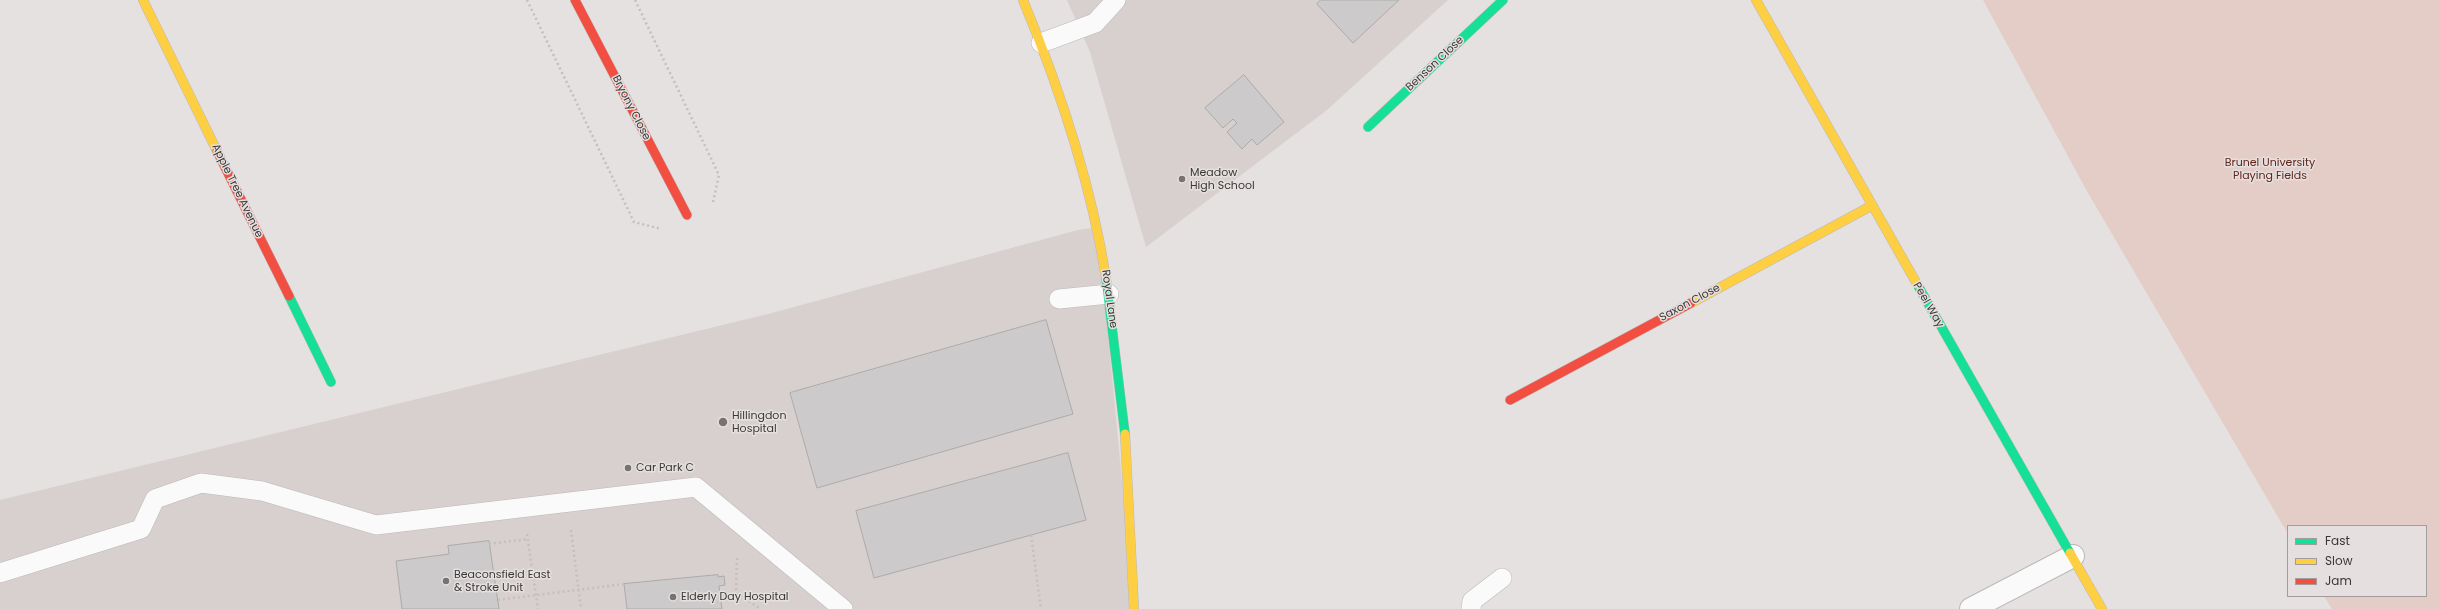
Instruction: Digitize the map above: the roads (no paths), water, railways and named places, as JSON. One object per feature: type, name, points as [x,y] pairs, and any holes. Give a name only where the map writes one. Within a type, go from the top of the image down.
[{"type":"street","name":"Apple Tree Avenue","points":[[143,0],[331,382]]},
{"type":"street","name":"Bryony Close","points":[[575,0],[687,215]]},
{"type":"street","name":"Royal Lane","points":[[1023,0],[1041,43],[1073,139],[1098,227],[1109,294],[1125,429],[1134,609]]},
{"type":"street","name":"Benson Close","points":[[1368,127],[1503,0]]},
{"type":"street","name":"Peel Way","points":[[1756,0],[1871,206],[2102,609]]},
{"type":"street","name":"Saxon Close","points":[[1510,400],[1871,206]]},
{"type":"street","points":[[1971,609],[2073,556]]},
{"type":"lane","points":[[1041,43],[1095,23],[1116,0]]},
{"type":"lane","points":[[1059,299],[1109,294]]},
{"type":"lane","points":[[0,573],[141,529],[155,499],[201,483],[262,491],[376,525],[696,487],[843,609]]},
{"type":"lane","points":[[1472,609],[1472,601],[1502,578]]},
{"type":"place","name":"Meadow High School","points":[[1182,179]]},
{"type":"place","name":"Hillingdon Hospital","points":[[723,422]]},
{"type":"place","name":"Car Park C","points":[[628,468]]},
{"type":"place","name":"Beaconsfield East & Stroke Unit","points":[[446,581]]},
{"type":"place","name":"Elderly Day Hospital","points":[[673,597]]},
{"type":"park label","name":"Brunel University Playing Fields","points":[[2270,169]]}]
